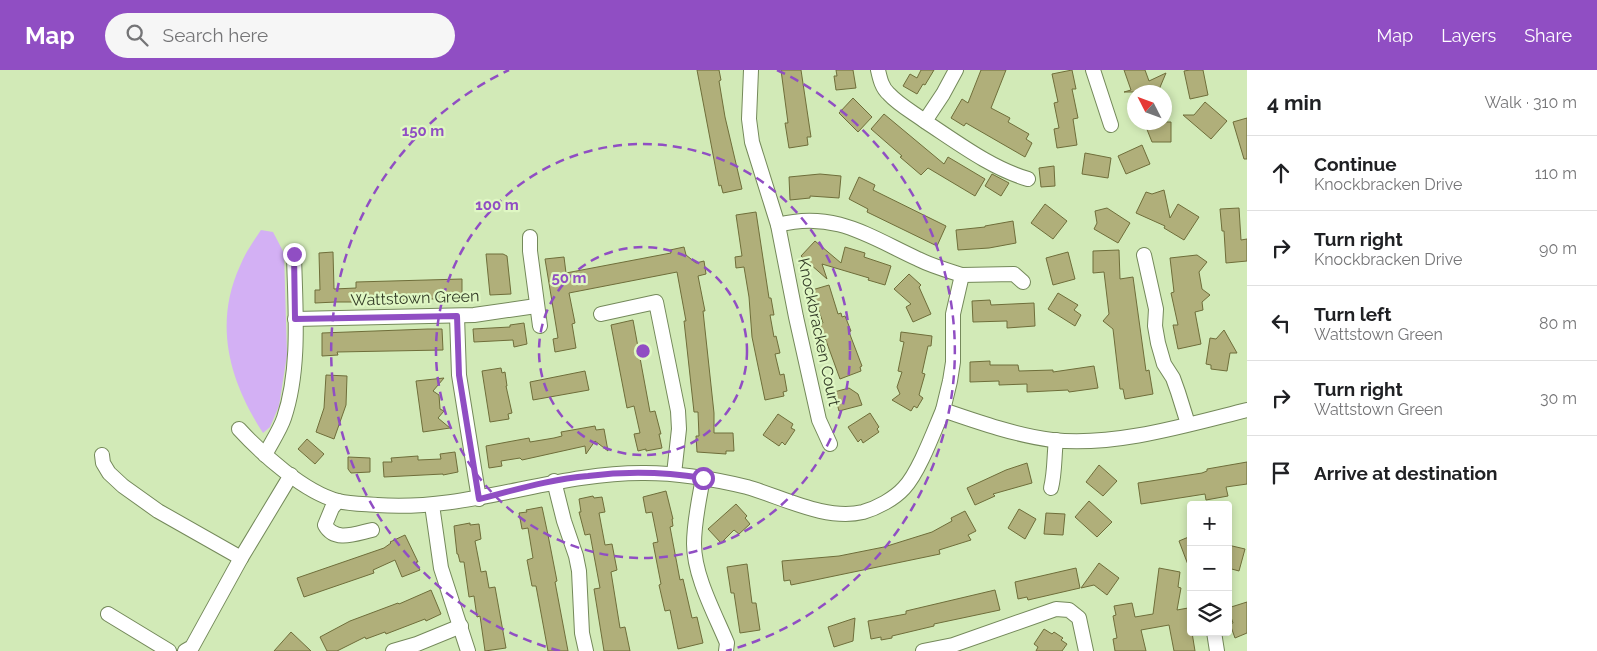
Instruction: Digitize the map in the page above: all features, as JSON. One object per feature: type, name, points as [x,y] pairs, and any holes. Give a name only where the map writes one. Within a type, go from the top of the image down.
[{"type":"street","name":"Knockbracken Court","points":[[750,70],[749,110],[752,142],[778,225],[796,318],[819,420],[830,444]]},
{"type":"street","points":[[878,70],[880,82],[888,94],[925,121],[979,156],[1013,175],[1028,179]]},
{"type":"street","points":[[925,121],[956,70]]},
{"type":"street","points":[[1094,70],[1111,125]]},
{"type":"street","points":[[778,225],[792,221],[827,222],[852,227],[916,259],[939,268],[962,275],[1014,274],[1023,282]]},
{"type":"street","points":[[530,237],[536,306],[540,326]]},
{"type":"street","points":[[265,455],[284,419],[290,396],[294,365],[294,254]]},
{"type":"street","points":[[1144,255],[1156,309],[1155,326],[1158,343],[1164,364],[1173,378],[1188,424]]},
{"type":"street","points":[[239,429],[265,455],[291,475],[338,501],[394,506],[432,505],[479,499],[554,481],[587,476],[674,474],[747,487],[817,510],[839,514],[862,512],[887,501],[904,488],[920,462],[943,410],[953,362],[953,314],[962,275]]},
{"type":"street","points":[[600,314],[656,302],[678,411],[674,474]]},
{"type":"street","name":"Wattstown Green","points":[[295,319],[457,316],[536,306]]},
{"type":"street","points":[[457,316],[459,375],[479,499]]},
{"type":"street","points":[[943,410],[1007,430],[1056,440],[1117,438],[1153,432],[1247,410]]},
{"type":"street","points":[[1051,488],[1054,476],[1053,462],[1056,440]]},
{"type":"street","points":[[102,456],[103,463],[109,473],[123,486],[158,511],[241,558]]},
{"type":"street","points":[[185,651],[192,647],[241,558],[291,475]]},
{"type":"street","points":[[703,478],[695,523],[694,546],[698,569],[728,643],[726,651]]},
{"type":"street","points":[[554,481],[579,571],[582,633],[586,651]]},
{"type":"street","points":[[338,501],[332,508],[326,525],[329,531],[335,535],[347,535],[372,530]]},
{"type":"street","points":[[432,505],[441,568],[468,651]]},
{"type":"street","points":[[923,651],[954,648],[1056,610],[1069,610],[1079,618],[1086,651]]},
{"type":"street","points":[[108,614],[169,651]]},
{"type":"street","points":[[393,651],[417,644],[461,626]]},
{"type":"street","points":[[1214,636],[1216,651]]},
{"type":"shaded area","points":[[261,230],[273,232],[284,253],[287,355],[279,406],[270,427],[263,433],[251,414],[234,373],[227,331],[232,288],[244,257]]},
{"type":"building","points":[[697,70],[719,70],[725,117],[742,189],[723,193],[721,185],[719,186]]},
{"type":"building","points":[[781,70],[801,70],[811,137],[807,137],[808,145],[789,148],[785,123],[788,123]]},
{"type":"building","points":[[836,70],[853,70],[856,88],[836,90],[834,76],[837,76]]},
{"type":"building","points":[[921,70],[934,70],[917,94],[903,86],[910,74],[917,78]]},
{"type":"building","points":[[981,70],[1006,70],[991,108],[1010,118],[1008,122],[1029,134],[1026,139],[1032,143],[1025,157],[966,123],[964,126],[951,118],[962,99],[968,103]]},
{"type":"building","points":[[1072,70],[1076,89],[1072,89],[1078,118],[1073,119],[1077,145],[1057,148],[1054,129],[1059,128],[1054,103],[1058,102],[1052,74]]},
{"type":"building","points":[[1124,70],[1145,70],[1149,81],[1166,73],[1161,85],[1129,85]]},
{"type":"building","points":[[1203,70],[1208,95],[1190,99],[1184,71]]},
{"type":"building","points":[[853,98],[872,117],[858,132],[839,113]]},
{"type":"building","points":[[1205,102],[1227,121],[1211,139],[1183,115],[1194,115]]},
{"type":"building","points":[[884,114],[944,164],[948,157],[985,179],[975,196],[928,168],[921,175],[900,157],[902,156],[871,129]]},
{"type":"building","points":[[1247,118],[1247,159],[1244,159],[1233,122]]},
{"type":"building","points":[[1147,130],[1171,130],[1171,142],[1152,142]]},
{"type":"building","points":[[1142,145],[1150,164],[1126,174],[1118,156]]},
{"type":"building","points":[[1085,153],[1111,158],[1108,178],[1082,174]]},
{"type":"building","points":[[1054,166],[1055,186],[1041,187],[1039,168]]},
{"type":"building","points":[[820,174],[841,176],[839,198],[810,196],[810,198],[790,200],[789,177]]},
{"type":"building","points":[[992,174],[1009,183],[1001,196],[985,186]]},
{"type":"building","points":[[859,177],[875,185],[873,190],[946,226],[937,246],[867,212],[868,209],[849,199]]},
{"type":"building","points":[[1164,190],[1170,218],[1178,204],[1199,217],[1184,240],[1164,228],[1165,226],[1136,213],[1146,192],[1152,194]]},
{"type":"building","points":[[1045,204],[1067,221],[1053,239],[1031,223]]},
{"type":"building","points":[[1107,208],[1130,223],[1118,243],[1094,229],[1097,223],[1095,211]]},
{"type":"building","points":[[1239,208],[1241,240],[1247,239],[1247,261],[1226,263],[1224,231],[1222,231],[1220,209]]},
{"type":"building","points":[[756,212],[769,298],[771,298],[774,315],[770,315],[774,337],[776,336],[780,353],[775,354],[780,375],[784,374],[787,391],[783,392],[784,396],[765,400],[752,337],[749,297],[744,267],[736,268],[735,257],[742,256],[736,215]]},
{"type":"building","points":[[1013,221],[1016,243],[989,248],[958,250],[956,230],[985,227]]},
{"type":"building","points":[[815,241],[841,263],[845,247],[865,253],[864,257],[891,266],[885,285],[868,280],[869,278],[822,264],[827,279],[801,256]]},
{"type":"building","points":[[684,247],[686,255],[696,263],[704,261],[706,274],[698,276],[705,311],[703,311],[714,413],[714,433],[733,433],[734,451],[726,451],[726,454],[697,452],[696,436],[699,436],[698,412],[694,412],[684,321],[686,321],[677,272],[569,293],[575,323],[572,324],[576,348],[555,352],[553,339],[558,338],[545,259],[564,257],[566,273],[671,253],[670,250]]},
{"type":"building","points":[[1119,250],[1120,279],[1133,277],[1146,371],[1149,370],[1153,394],[1125,399],[1123,389],[1120,389],[1113,329],[1103,321],[1109,314],[1104,272],[1093,273],[1093,251]]},
{"type":"building","points":[[333,252],[334,289],[356,288],[356,282],[462,279],[462,298],[422,299],[414,303],[408,297],[397,306],[396,300],[315,303],[315,290],[320,290],[319,253]]},
{"type":"building","points":[[1068,252],[1075,279],[1053,285],[1046,258]]},
{"type":"building","points":[[486,254],[503,254],[507,256],[511,294],[490,295]]},
{"type":"building","points":[[1197,255],[1207,262],[1199,272],[1202,289],[1210,295],[1202,302],[1203,310],[1195,312],[1201,344],[1178,349],[1173,325],[1178,325],[1171,293],[1174,292],[1170,258]]},
{"type":"building","points":[[909,274],[921,285],[919,287],[931,314],[913,322],[906,307],[911,304],[894,289]]},
{"type":"building","points":[[829,285],[838,314],[841,313],[842,317],[845,316],[862,366],[860,367],[861,371],[840,379],[820,324],[823,323],[812,290]]},
{"type":"building","points":[[1058,293],[1078,305],[1074,310],[1081,315],[1075,326],[1048,309]]},
{"type":"building","points":[[990,300],[991,305],[1034,303],[1035,326],[1007,328],[1007,321],[973,322],[972,301]]},
{"type":"building","points":[[633,320],[650,412],[655,411],[661,434],[659,434],[662,448],[646,451],[646,449],[638,451],[634,434],[640,433],[634,406],[627,408],[611,325]]},
{"type":"building","points":[[524,323],[527,344],[514,347],[513,340],[474,342],[473,329],[510,327],[510,325]]},
{"type":"building","points":[[442,329],[443,350],[337,352],[338,355],[322,356],[322,333]]},
{"type":"building","points":[[1224,330],[1237,353],[1230,353],[1227,371],[1211,369],[1211,365],[1206,364],[1210,338],[1216,339]]},
{"type":"building","points":[[901,332],[932,336],[931,346],[928,346],[922,373],[925,374],[919,395],[923,398],[917,408],[914,406],[911,411],[892,400],[900,394],[897,387],[902,372],[898,371],[904,342],[900,341]]},
{"type":"building","points":[[990,361],[990,365],[1018,365],[1019,371],[1053,370],[1053,372],[1094,366],[1098,388],[1069,392],[1068,390],[1027,392],[1027,384],[999,385],[999,381],[970,382],[970,362]]},
{"type":"building","points":[[501,368],[502,373],[505,372],[512,413],[508,414],[509,419],[490,422],[482,371]]},
{"type":"building","points":[[585,371],[589,390],[533,400],[530,382]]},
{"type":"building","points":[[326,375],[347,376],[346,405],[334,439],[316,432],[324,408]]},
{"type":"building","points":[[444,378],[433,391],[439,395],[440,409],[444,411],[438,418],[450,428],[423,432],[416,381]]},
{"type":"building","points":[[849,388],[858,394],[862,405],[839,411],[834,392]]},
{"type":"building","points":[[870,413],[879,427],[877,429],[879,432],[863,443],[861,439],[858,442],[848,427]]},
{"type":"building","points":[[778,414],[793,424],[791,428],[795,430],[785,445],[782,442],[779,446],[763,435]]},
{"type":"building","points":[[595,426],[596,430],[604,429],[608,451],[595,441],[586,454],[585,446],[522,460],[520,458],[501,461],[502,466],[489,468],[486,446],[529,438],[530,442],[554,438],[562,436],[561,432]]},
{"type":"building","points":[[307,439],[324,454],[315,464],[298,449]]},
{"type":"building","points":[[455,452],[458,472],[443,475],[384,477],[383,462],[392,462],[391,458],[418,456],[418,460],[441,459],[440,454]]},
{"type":"building","points":[[348,457],[370,458],[370,472],[351,473],[348,469]]},
{"type":"building","points":[[1247,462],[1247,484],[1226,487],[1228,496],[1206,500],[1205,494],[1141,504],[1138,483],[1202,473],[1207,471],[1207,469]]},
{"type":"building","points":[[1027,463],[1032,483],[993,494],[995,496],[975,505],[967,488],[1006,470]]},
{"type":"building","points":[[1099,465],[1117,481],[1103,496],[1086,482]]},
{"type":"building","points":[[666,491],[673,519],[673,526],[670,527],[680,580],[683,579],[692,618],[697,617],[703,643],[678,649],[670,610],[665,611],[659,585],[661,584],[653,543],[658,542],[652,512],[646,513],[643,497]]},
{"type":"building","points":[[593,496],[594,498],[602,497],[605,512],[599,513],[605,545],[612,544],[617,570],[611,572],[620,628],[625,627],[630,651],[604,651],[594,589],[600,588],[590,534],[585,535],[579,512],[581,512],[579,499]]},
{"type":"building","points":[[1089,501],[1112,522],[1097,537],[1075,517]]},
{"type":"building","points":[[736,504],[747,516],[745,518],[750,524],[739,534],[734,530],[721,543],[708,529]]},
{"type":"building","points":[[542,507],[557,581],[555,582],[568,651],[548,651],[536,586],[532,586],[527,560],[533,558],[528,528],[522,529],[519,513]]},
{"type":"building","points":[[1019,509],[1036,519],[1025,539],[1008,528]]},
{"type":"building","points":[[965,511],[976,531],[968,535],[971,540],[939,550],[940,554],[791,585],[790,580],[784,581],[782,561],[839,556],[884,547],[932,532],[952,521],[951,518]]},
{"type":"building","points":[[1046,513],[1065,514],[1063,535],[1044,534]]},
{"type":"building","points":[[470,523],[470,525],[479,524],[481,539],[475,541],[481,572],[486,571],[489,588],[495,587],[506,648],[485,651],[480,616],[477,617],[474,596],[469,597],[464,562],[460,562],[457,554],[454,526]]},
{"type":"building","points":[[405,535],[420,570],[402,577],[395,560],[373,570],[374,573],[304,597],[297,578],[384,548],[390,542]]},
{"type":"building","points":[[1187,538],[1187,562],[1179,541]]},
{"type":"building","points":[[1232,546],[1245,549],[1239,571],[1232,569]]},
{"type":"building","points":[[1099,563],[1119,578],[1107,595],[1094,585],[1081,588]]},
{"type":"building","points":[[747,564],[752,603],[756,603],[760,630],[740,633],[734,593],[731,593],[727,567]]},
{"type":"building","points":[[1076,568],[1080,588],[1028,600],[1027,597],[1018,599],[1015,582]]},
{"type":"building","points":[[1159,568],[1180,572],[1178,587],[1181,588],[1177,610],[1187,608],[1187,636],[1193,636],[1195,651],[1174,651],[1169,625],[1141,630],[1146,651],[1115,651],[1113,639],[1117,638],[1113,616],[1116,615],[1114,606],[1132,603],[1135,617],[1153,614]]},
{"type":"building","points":[[431,590],[441,614],[386,634],[385,632],[366,639],[365,637],[337,651],[327,651],[320,637],[350,621],[399,604]]},
{"type":"building","points":[[995,590],[1000,610],[934,624],[934,626],[892,636],[892,638],[881,640],[881,637],[871,639],[868,621],[906,614],[906,611]]},
{"type":"building","points":[[1247,602],[1247,633],[1235,638],[1232,630],[1232,607]]},
{"type":"building","points":[[855,618],[853,641],[834,647],[828,627]]},
{"type":"building","points":[[1044,629],[1052,634],[1054,632],[1063,638],[1061,640],[1067,644],[1062,651],[1036,651],[1038,647],[1034,644]]},
{"type":"building","points":[[291,632],[311,651],[274,651]]},
{"type":"route","points":[[294,254],[295,319],[457,316],[459,375],[479,499],[554,481],[587,476],[644,472],[703,478]]}]
